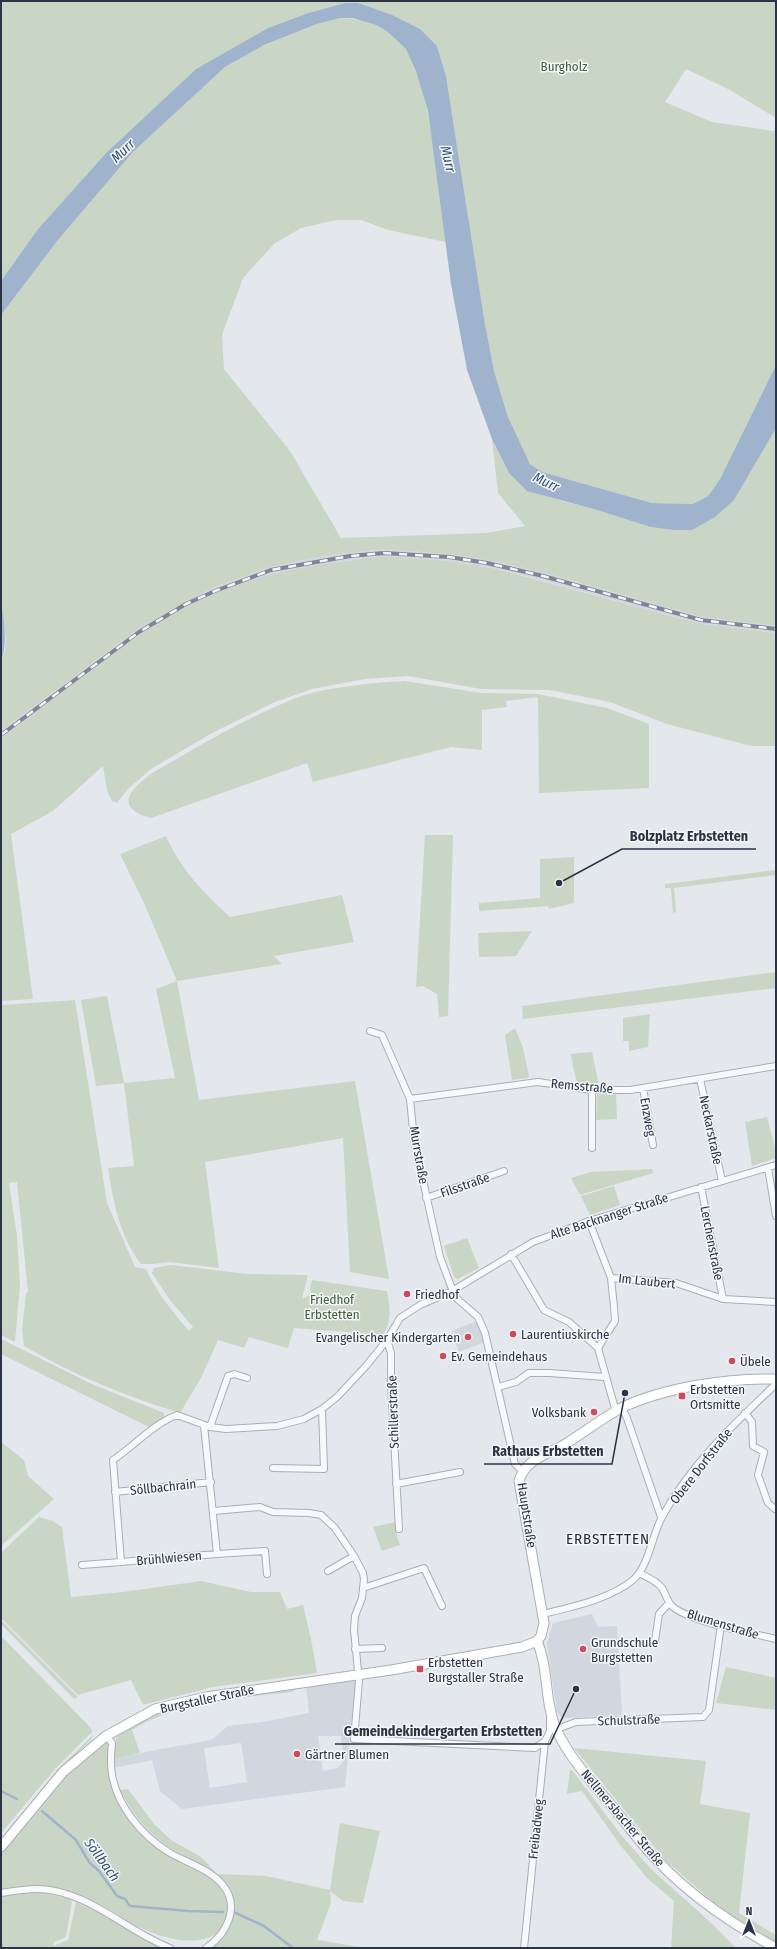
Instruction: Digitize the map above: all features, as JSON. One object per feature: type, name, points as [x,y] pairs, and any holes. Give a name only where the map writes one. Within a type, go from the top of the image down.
[{"type":"street","name":"Murrstraße","points":[[370,1031],[382,1035],[410,1099],[414,1140],[426,1198],[440,1257],[452,1291]]},
{"type":"street","name":"Remsstraße","points":[[410,1099],[538,1082],[592,1090],[643,1088],[776,1066]]},
{"type":"street","name":"Neckarstraße","points":[[700,1079],[722,1181]]},
{"type":"street","name":"Enzweg","points":[[643,1088],[653,1146]]},
{"type":"street","points":[[592,1090],[592,1148]]},
{"type":"street","name":"Alte Backnanger Straße","points":[[387,1340],[400,1318],[420,1305],[452,1291],[533,1242],[589,1221],[768,1168],[776,1164]]},
{"type":"street","points":[[768,1168],[776,1216]]},
{"type":"street","name":"Filsstraße","points":[[426,1198],[504,1171]]},
{"type":"street","name":"Lerchenstraße","points":[[701,1187],[723,1299]]},
{"type":"street","points":[[589,1221],[611,1278],[615,1321],[598,1348]]},
{"type":"street","points":[[512,1254],[544,1310],[569,1322],[598,1348],[605,1377],[619,1410],[628,1418],[661,1518]]},
{"type":"street","name":"Im Laubert","points":[[611,1278],[676,1283],[723,1299],[776,1302]]},
{"type":"street","points":[[452,1291],[455,1297],[478,1317],[483,1328],[515,1464],[522,1472]]},
{"type":"street","points":[[248,1378],[234,1374],[228,1376],[207,1426],[242,1429],[277,1426],[304,1419],[322,1409],[337,1397],[366,1366],[387,1340]]},
{"type":"street","name":"Schillerstraße","points":[[387,1340],[391,1353],[399,1529]]},
{"type":"street","points":[[498,1387],[516,1382],[529,1373],[605,1377]]},
{"type":"street","name":"Hauptstraße","points":[[537,1641],[544,1628],[543,1614],[519,1481],[522,1472],[530,1463],[566,1443],[619,1410],[663,1394],[723,1381],[776,1379]]},
{"type":"street","name":"Obere Dorfstraße","points":[[543,1614],[614,1593],[639,1573],[661,1518],[687,1479],[727,1430],[776,1384]]},
{"type":"street","points":[[273,1468],[324,1469],[322,1409]]},
{"type":"street","points":[[745,1413],[752,1422],[753,1446],[764,1452],[758,1475],[768,1503],[775,1509]]},
{"type":"street","name":"Söllbachrain","points":[[116,1504],[112,1460],[128,1450],[168,1418],[177,1415],[207,1426],[214,1511]]},
{"type":"street","points":[[396,1484],[460,1472]]},
{"type":"street","name":"Söllbachrain","points":[[115,1492],[211,1482]]},
{"type":"street","name":"Brühlwiesen","points":[[116,1504],[121,1562]]},
{"type":"street","points":[[214,1511],[260,1507],[273,1512],[309,1513],[321,1515],[326,1518],[335,1528],[354,1556],[363,1573],[363,1588],[355,1616],[355,1649],[359,1675],[354,1739],[535,1748],[545,1741]]},
{"type":"street","name":"Brühlwiesen","points":[[214,1511],[217,1554]]},
{"type":"street","name":"Brühlwiesen","points":[[82,1565],[266,1551],[267,1574]]},
{"type":"street","points":[[328,1571],[354,1556]]},
{"type":"street","points":[[363,1588],[424,1568],[442,1606]]},
{"type":"street","name":"Blumenstraße","points":[[639,1573],[657,1582],[663,1589],[669,1603],[686,1614],[721,1625],[776,1639]]},
{"type":"street","points":[[655,1641],[659,1614],[669,1603]]},
{"type":"street","name":"Schulstraße","points":[[557,1729],[576,1722],[703,1717],[709,1710],[721,1625]]},
{"type":"street","name":"Burgstaller Straße","points":[[1,1847],[63,1772],[106,1736],[131,1721],[162,1707],[206,1697],[391,1670],[522,1647],[537,1641]]},
{"type":"street","name":"Nellmersbacher Straße","points":[[537,1641],[544,1663],[550,1712],[566,1748],[587,1776],[655,1859],[697,1896],[743,1930],[776,1948]]},
{"type":"street","points":[[355,1649],[382,1648]]},
{"type":"street","name":"Freibadweg","points":[[524,1948],[545,1741],[550,1732],[550,1712]]},
{"type":"street","points":[[106,1736],[112,1743],[110,1761],[114,1784],[121,1801],[132,1818],[153,1840],[169,1852],[213,1876],[228,1893],[231,1910],[229,1919],[217,1941],[206,1948]]},
{"type":"street","points":[[1,1893],[39,1889],[74,1897],[105,1912],[158,1943],[170,1948]]},
{"type":"shaded area","points":[[384,549],[449,554],[498,562],[545,573],[702,617],[776,626],[776,633],[701,624],[497,569],[449,561],[384,556],[345,561],[267,576],[216,593],[177,613],[139,635],[1,739],[1,731],[138,629],[212,588],[270,567],[324,556]]},
{"type":"shaded area","name":"Evangelischer Kindergarten","points":[[477,1321],[485,1342],[459,1352],[451,1331]]},
{"type":"shaded area","name":"Grundschule Burgstetten","points":[[592,1614],[598,1627],[617,1626],[622,1715],[566,1718],[560,1716],[557,1712],[547,1643],[553,1623]]},
{"type":"shaded area","points":[[354,1679],[355,1685],[345,1787],[182,1809],[160,1791],[152,1760],[114,1768],[113,1760],[150,1751],[211,1740],[228,1726],[262,1722],[309,1713],[306,1685],[337,1683]],"holes":[[[318,1736],[341,1736],[344,1760],[338,1768],[323,1771]],[[241,1743],[247,1782],[210,1788],[204,1748]]]},
{"type":"green space","name":"Burgholz","points":[[1,1],[776,1],[776,118],[728,89],[686,69],[665,102],[712,122],[774,131],[776,126],[776,365],[720,479],[708,496],[693,504],[652,503],[542,472],[530,464],[508,417],[494,371],[485,324],[446,76],[437,46],[358,3],[345,3],[308,13],[268,28],[196,69],[106,153],[38,229],[1,281]]},
{"type":"green space","points":[[340,18],[358,19],[377,25],[393,35],[406,49],[411,58],[422,89],[431,126],[446,242],[388,230],[361,220],[336,220],[301,228],[274,244],[243,278],[222,335],[224,369],[290,451],[341,538],[487,533],[525,526],[498,493],[492,439],[509,473],[561,501],[692,530],[776,425],[776,626],[702,617],[545,573],[498,562],[449,554],[384,549],[324,556],[270,567],[212,588],[138,629],[1,731],[1,662],[5,651],[6,639],[1,601],[1,315],[58,240],[133,152],[225,67],[264,45],[317,24]]},
{"type":"green space","points":[[384,556],[449,561],[497,569],[701,624],[776,633],[776,746],[751,746],[667,724],[610,702],[550,690],[481,689],[408,676],[365,679],[312,689],[275,702],[212,733],[151,769],[128,789],[117,803],[112,801],[107,791],[103,766],[53,811],[11,834],[33,999],[1,1001],[1,739],[131,641],[158,623],[216,593],[235,585],[277,573]]},
{"type":"green space","points":[[404,681],[482,693],[538,694],[607,708],[649,724],[649,788],[539,793],[538,697],[506,701],[507,707],[482,710],[482,750],[451,747],[313,782],[307,763],[151,818],[136,812],[132,809],[128,801],[137,785],[152,773],[219,735],[296,698],[334,688]]},
{"type":"green space","points":[[425,835],[453,835],[448,1016],[439,1017],[437,994],[423,986],[416,987]]},
{"type":"green space","points":[[166,836],[186,870],[211,899],[230,917],[342,895],[354,942],[274,956],[282,964],[177,981],[144,903],[120,854]]},
{"type":"green space","points":[[574,857],[574,903],[549,909],[548,906],[479,911],[479,903],[540,898],[540,859]]},
{"type":"green space","points":[[776,870],[776,875],[674,888],[676,912],[673,913],[671,888],[665,888],[665,884]]},
{"type":"green space","points":[[532,931],[516,956],[479,957],[478,933]]},
{"type":"green space","points":[[776,972],[776,988],[523,1019],[522,1006]]},
{"type":"green space","points":[[177,981],[199,1100],[355,1081],[389,1279],[350,1272],[343,1138],[205,1162],[219,1268],[170,1262],[141,1264],[128,1242],[118,1218],[108,1168],[134,1166],[124,1083],[175,1078],[156,989]]},
{"type":"green space","points":[[107,996],[124,1083],[96,1086],[81,1000]]},
{"type":"green space","name":"Friedhof Erbstetten","points":[[75,1000],[107,1203],[135,1267],[146,1269],[160,1294],[189,1331],[193,1327],[170,1300],[152,1273],[154,1268],[171,1265],[248,1274],[308,1275],[302,1299],[311,1294],[310,1289],[312,1280],[387,1291],[389,1319],[383,1335],[294,1328],[288,1348],[249,1337],[244,1348],[218,1340],[201,1378],[180,1413],[100,1384],[43,1357],[24,1346],[22,1330],[26,1293],[28,1292],[17,1182],[9,1183],[17,1236],[20,1285],[15,1342],[1,1335],[1,1005]]},
{"type":"green space","points":[[650,1014],[648,1047],[629,1051],[629,1041],[623,1041],[623,1018]]},
{"type":"green space","points":[[515,1028],[523,1048],[529,1076],[528,1078],[512,1080],[505,1035]]},
{"type":"green space","points":[[592,1052],[599,1085],[577,1083],[571,1054]]},
{"type":"green space","points":[[597,1094],[616,1095],[617,1119],[596,1120]]},
{"type":"green space","points":[[767,1117],[776,1151],[776,1158],[752,1166],[745,1122]]},
{"type":"green space","points":[[652,1169],[653,1173],[580,1195],[571,1178],[591,1172]]},
{"type":"green space","points":[[614,1186],[620,1205],[590,1215],[581,1196]]},
{"type":"green space","points":[[467,1238],[479,1268],[458,1279],[454,1277],[444,1246]]},
{"type":"green space","points":[[1,1339],[94,1385],[164,1413],[164,1417],[151,1428],[1,1354]]},
{"type":"green space","points":[[1,1442],[24,1460],[28,1476],[54,1499],[1,1546]]},
{"type":"green space","points":[[39,1517],[53,1521],[62,1527],[71,1597],[123,1592],[201,1581],[251,1592],[280,1592],[287,1609],[303,1605],[317,1673],[213,1687],[143,1705],[131,1680],[78,1695],[1,1618],[1,1553]]},
{"type":"green space","points":[[396,1522],[397,1537],[400,1545],[382,1551],[373,1527]]},
{"type":"green space","points":[[1,1620],[78,1697],[74,1699],[1,1624]]},
{"type":"green space","points":[[1,1636],[91,1728],[92,1732],[55,1769],[1,1833]]},
{"type":"green space","points":[[726,1667],[776,1678],[776,1710],[716,1703]]},
{"type":"green space","points":[[299,1688],[292,1692],[210,1702],[169,1713],[150,1720],[132,1730],[140,1753],[113,1760],[117,1733],[141,1720],[175,1706],[198,1701]]},
{"type":"green space","points":[[93,1735],[91,1740],[63,1767],[1,1841],[1,1839],[57,1770]]},
{"type":"green space","points":[[104,1742],[108,1743],[111,1777],[114,1791],[119,1805],[129,1820],[140,1833],[160,1850],[198,1870],[215,1882],[221,1890],[226,1899],[228,1909],[225,1921],[218,1933],[208,1938],[198,1940],[186,1941],[174,1939],[140,1927],[95,1902],[73,1893],[56,1889],[37,1888],[1,1890],[1,1853],[70,1771]]},
{"type":"green space","points":[[574,1748],[706,1761],[700,1804],[750,1813],[739,1913],[776,1935],[776,1945],[738,1924],[665,1860]]},
{"type":"green space","points":[[570,1770],[572,1770],[621,1835],[651,1869],[709,1921],[736,1948],[671,1948],[674,1901],[647,1878],[618,1842],[582,1791],[567,1794]]},
{"type":"green space","points":[[128,1789],[154,1824],[171,1840],[201,1857],[217,1874],[159,1840],[147,1829],[128,1804],[120,1790]]},
{"type":"green space","points":[[340,1823],[380,1831],[363,1903],[343,1901],[330,1891],[331,1903],[317,1940],[367,1948],[209,1948],[219,1940],[229,1926],[233,1914],[231,1894],[226,1883],[217,1874],[266,1876],[330,1890]]},
{"type":"green space","points":[[32,1892],[70,1899],[72,1902],[66,1937],[54,1942],[53,1946],[68,1940],[76,1902],[106,1916],[162,1948],[1,1948],[1,1896]]},
{"type":"water","name":"Murr","points":[[345,3],[358,3],[392,15],[420,29],[437,46],[446,76],[485,324],[494,371],[508,417],[530,464],[542,472],[652,503],[693,504],[708,496],[720,479],[776,365],[776,428],[734,500],[715,517],[692,530],[674,530],[651,527],[594,509],[527,491],[509,473],[492,439],[467,370],[451,284],[428,111],[416,71],[406,49],[388,32],[376,25],[353,18],[340,18],[317,24],[264,45],[225,67],[133,152],[58,240],[1,315],[1,281],[38,229],[106,153],[196,69],[268,28],[308,13]]},
{"type":"water","points":[[1,601],[5,640],[1,662]]},
{"type":"waterway","name":"Söllbach","points":[[1,1791],[17,1799]]},
{"type":"waterway","name":"Söllbach","points":[[42,1811],[76,1840],[89,1862],[99,1871],[117,1896],[125,1899],[130,1906],[188,1911],[223,1912]]},
{"type":"waterway","name":"Söllbach","points":[[236,1913],[264,1926],[293,1948]]},
{"type":"railway","points":[[1,735],[139,632],[186,604],[215,591],[271,570],[350,556],[384,553],[449,557],[487,563],[543,576],[701,620],[776,629]]},
{"type":"place","name":"Bolzplatz Erbstetten","points":[[559,883]]},
{"type":"place","name":"Friedhof","points":[[407,1294]]},
{"type":"place","name":"Laurentiuskirche","points":[[513,1334]]},
{"type":"place","name":"Evangelischer Kindergarten","points":[[468,1337]]},
{"type":"place","name":"Ev. Gemeindehaus","points":[[443,1356]]},
{"type":"place","name":"Übele","points":[[732,1361]]},
{"type":"place","name":"Rathaus Erbstetten","points":[[625,1393]]},
{"type":"place","name":"Erbstetten Ortsmitte","points":[[682,1396]]},
{"type":"place","name":"Volksbank","points":[[594,1412]]},
{"type":"place","name":"Grundschule Burgstetten","points":[[583,1649]]},
{"type":"place","name":"Erbstetten Burgstaller Straße","points":[[420,1669]]},
{"type":"place","name":"Gemeindekindergarten Erbstetten","points":[[576,1689]]},
{"type":"place","name":"Gärtner Blumen","points":[[297,1754]]},
{"type":"district","name":"ERBSTETTEN","points":[[608,1539]]}]
